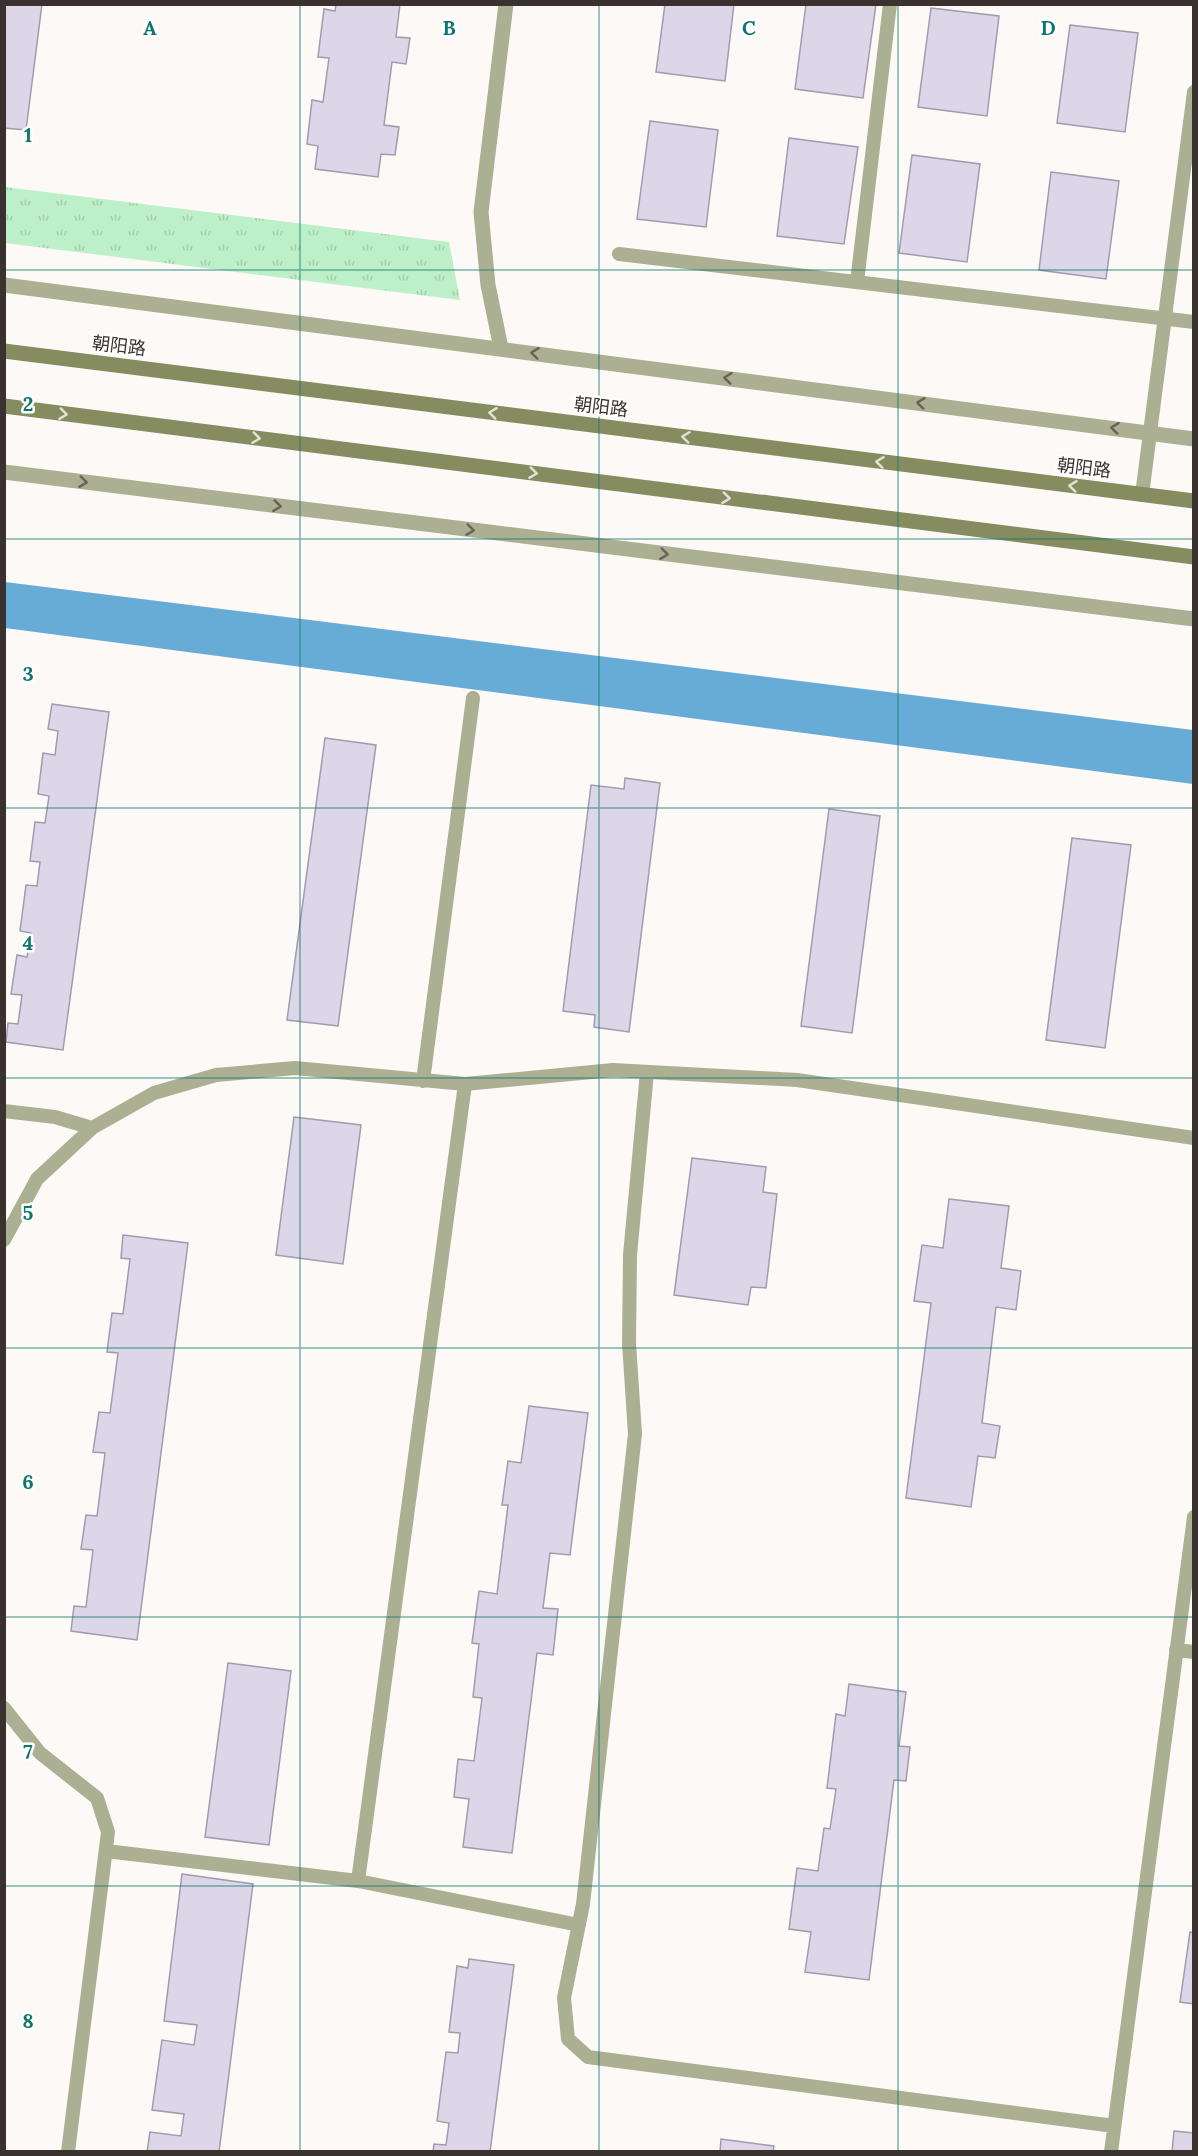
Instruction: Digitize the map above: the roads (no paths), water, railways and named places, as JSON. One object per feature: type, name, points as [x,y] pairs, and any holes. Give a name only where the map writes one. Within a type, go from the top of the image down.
[{"type":"main road","name":"朝阳路","points":[[4,351],[1194,501]]},
{"type":"main road","points":[[4,406],[1194,557]]},
{"type":"street","points":[[501,348],[488,285],[481,212],[506,4]]},
{"type":"street","points":[[4,285],[1194,439]]},
{"type":"street","points":[[4,472],[1194,619]]},
{"type":"lane","points":[[857,282],[890,4]]},
{"type":"lane","points":[[1142,495],[1194,92]]},
{"type":"lane","points":[[619,254],[1194,322]]},
{"type":"lane","points":[[423,1081],[473,698]]},
{"type":"lane","points":[[4,1240],[37,1179],[92,1128],[154,1092],[216,1074],[295,1068],[465,1084],[613,1070],[796,1080],[1194,1138]]},
{"type":"lane","points":[[647,1072],[630,1255],[630,1343],[635,1434],[586,1881],[564,1998],[568,2039],[588,2057],[1114,2126]]},
{"type":"lane","points":[[358,1881],[465,1084]]},
{"type":"lane","points":[[4,1111],[55,1117],[92,1128]]},
{"type":"lane","points":[[1111,2151],[1176,1650],[1187,1611],[1194,1517]]},
{"type":"lane","points":[[1176,1650],[1194,1652]]},
{"type":"lane","points":[[4,1708],[40,1753],[96,1798],[108,1832],[68,2151]]},
{"type":"lane","points":[[106,1851],[358,1881],[579,1924]]},
{"type":"water","points":[[5,582],[1193,730],[1193,784],[5,628]]}]
